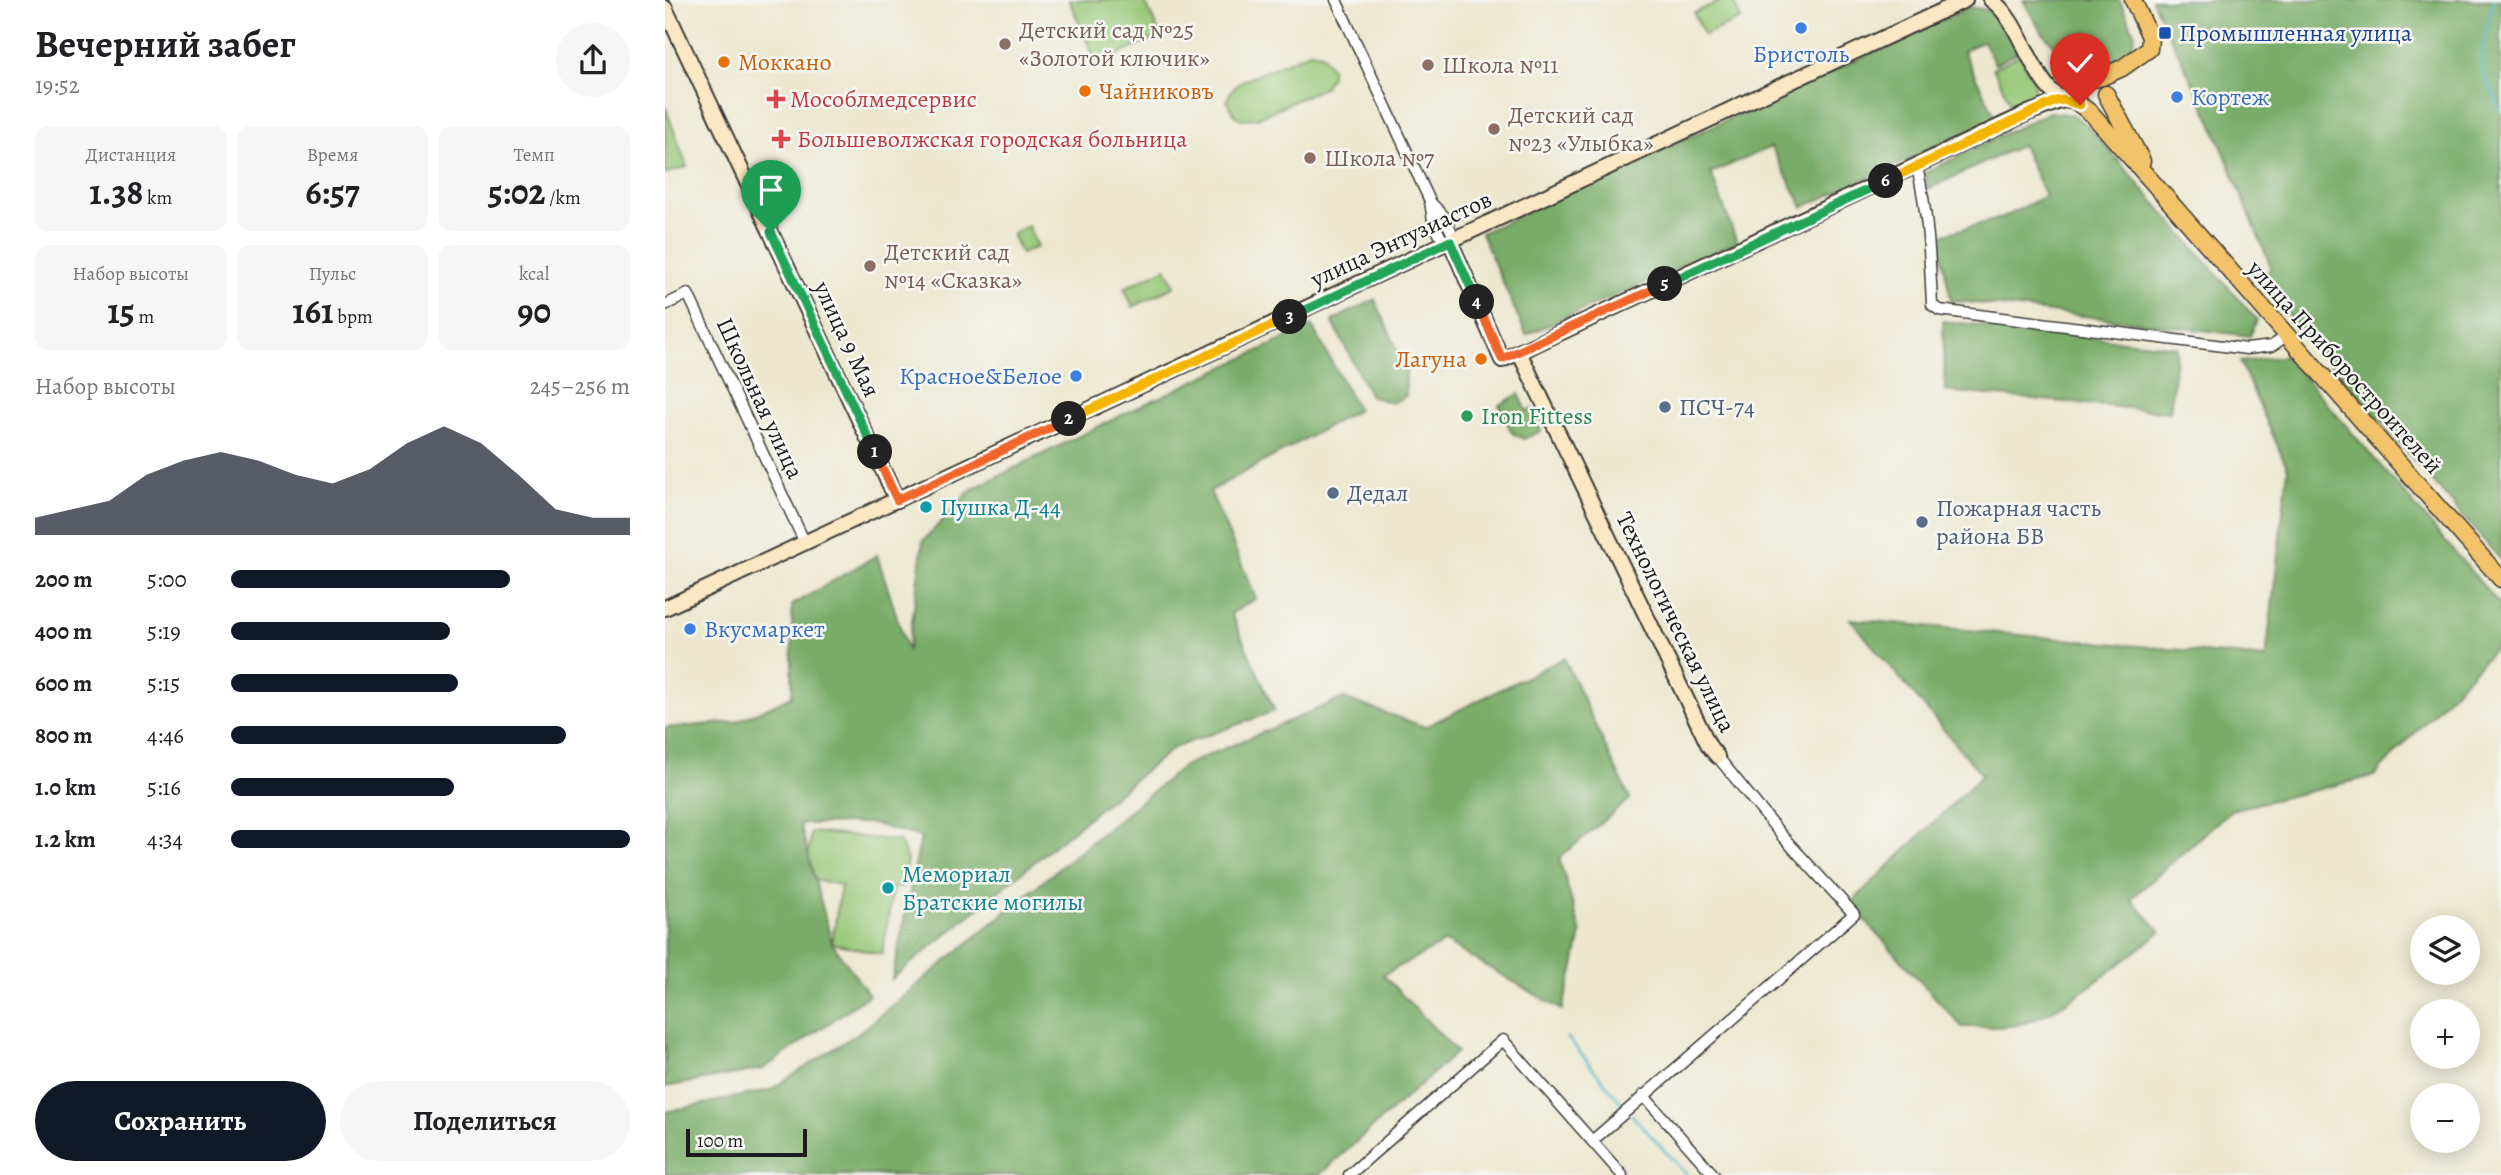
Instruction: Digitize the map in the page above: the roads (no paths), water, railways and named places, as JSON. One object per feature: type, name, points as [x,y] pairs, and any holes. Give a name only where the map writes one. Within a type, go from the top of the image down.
[{"type":"main road","points":[[2096,87],[2103,104],[2098,108],[2076,104],[2076,98],[2145,53],[2150,44],[2146,26],[2133,0]]},
{"type":"main road","name":"улица Приборостроителей","points":[[2096,87],[2155,185]]},
{"type":"main road","name":"улица Приборостроителей","points":[[2076,104],[2155,185],[2501,579]]},
{"type":"street","points":[[1335,0],[1430,201],[1433,221],[1449,241],[1502,359],[2028,113],[2076,104]]},
{"type":"street","name":"улица Энтузиастов","points":[[665,608],[1965,0]]},
{"type":"street","points":[[1991,0],[2002,7],[2009,17],[2041,78],[2055,94],[2076,104]]},
{"type":"street","name":"улица 9 Мая","points":[[665,8],[897,500]]},
{"type":"street","points":[[2041,78],[2056,88],[2096,87]]},
{"type":"street","points":[[1917,167],[1930,240],[1932,305],[1939,310],[2247,349],[2272,346],[2287,336]]},
{"type":"street","name":"Школьная улица","points":[[665,305],[688,294],[805,543]]},
{"type":"street","name":"Технологическая улица","points":[[1519,352],[1709,746],[1783,837],[1854,914],[1643,1096]]},
{"type":"street","points":[[1349,1175],[1503,1040],[1622,1175]]},
{"type":"street","points":[[1592,1141],[1643,1096],[1714,1175]]},
{"type":"waterway","points":[[2494,0],[2481,64],[2501,111]]},
{"type":"waterway","points":[[1567,1037],[1623,1105]]},
{"type":"waterway","points":[[1632,1115],[1687,1175]]},
{"type":"place","name":"Бристоль","points":[[1801,28]]},
{"type":"place","name":"Промышленная улица","points":[[2165,33]]},
{"type":"place","name":"Детский сад №25 «Золотой ключик»","points":[[1005,44]]},
{"type":"place","name":"Моккано","points":[[724,62]]},
{"type":"place","name":"Школа №11","points":[[1428,65]]},
{"type":"place","name":"Чайниковъ","points":[[1085,91]]},
{"type":"place","name":"Кортеж","points":[[2177,97]]},
{"type":"place","name":"Мособлмедсервис","points":[[776,99]]},
{"type":"place","name":"Детский сад №23 «Улыбка»","points":[[1494,129]]},
{"type":"place","name":"Большеволжская городская больница","points":[[781,139]]},
{"type":"place","name":"Школа №7","points":[[1310,158]]},
{"type":"place","name":"Детский сад №14 «Сказка»","points":[[870,266]]},
{"type":"place","name":"Лагуна","points":[[1481,359]]},
{"type":"place","name":"Красное&Белое","points":[[1076,376]]},
{"type":"place","name":"ПСЧ-74","points":[[1665,407]]},
{"type":"place","name":"Iron Fittess","points":[[1467,416]]},
{"type":"place","name":"Дедал","points":[[1333,493]]},
{"type":"place","name":"Пушка Д-44","points":[[926,507]]},
{"type":"place","name":"Пожарная часть района БВ","points":[[1922,522]]},
{"type":"place","name":"Вкусмаркет","points":[[690,629]]},
{"type":"place","name":"Мемориал Братские могилы","points":[[888,888]]}]
